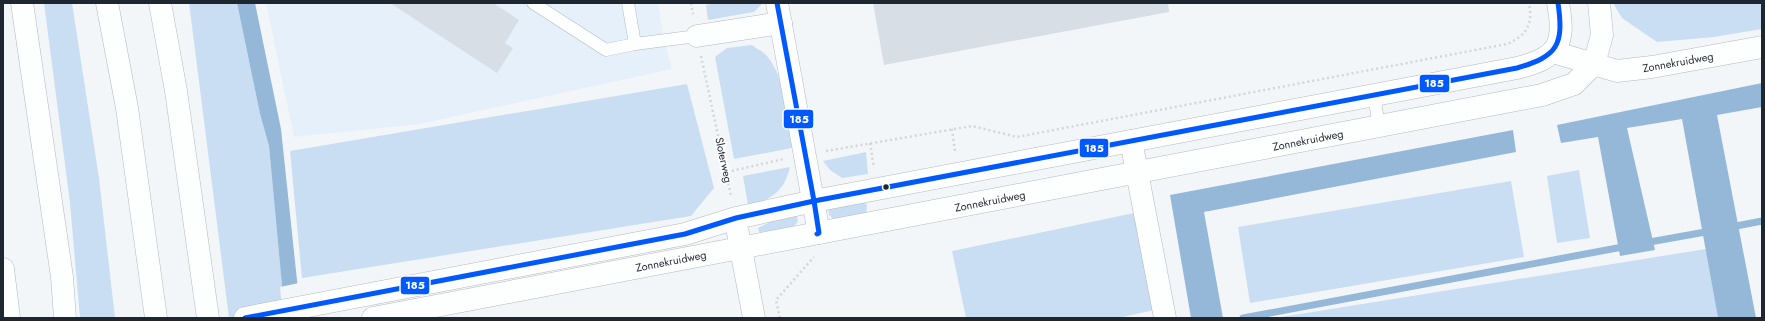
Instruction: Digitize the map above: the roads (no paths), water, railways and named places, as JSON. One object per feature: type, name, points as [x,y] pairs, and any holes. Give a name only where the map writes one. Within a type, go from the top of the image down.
[{"type":"main road","points":[[22,3],[62,277],[65,318]]},
{"type":"main road","points":[[107,3],[127,108],[156,318]]},
{"type":"main road","points":[[160,3],[178,106],[208,318]]},
{"type":"main road","points":[[244,318],[685,234],[736,218],[814,201],[1517,68],[1537,63],[1553,52],[1562,36],[1558,3]]},
{"type":"main road","points":[[1594,64],[1602,35],[1599,3]]},
{"type":"main road","points":[[697,36],[779,13],[806,154],[819,233]]},
{"type":"main road","name":"Zonnekruidweg","points":[[1553,52],[1617,71],[1652,67],[1762,47]]},
{"type":"main road","name":"Zonnekruidweg","points":[[374,318],[1542,95],[1574,84],[1594,64]]},
{"type":"main road","points":[[1131,141],[1165,318]]},
{"type":"main road","points":[[736,218],[754,318]]},
{"type":"main road","points":[[3,269],[9,318]]},
{"type":"lane","points":[[533,3],[606,50],[635,44],[697,36]]},
{"type":"lane","points":[[628,3],[635,44]]},
{"type":"lane","points":[[1374,95],[1379,127]]},
{"type":"waterway","points":[[1731,227],[1762,221]]},
{"type":"waterway","points":[[1644,243],[1711,231]]},
{"type":"waterway","points":[[1243,318],[1628,246]]}]
